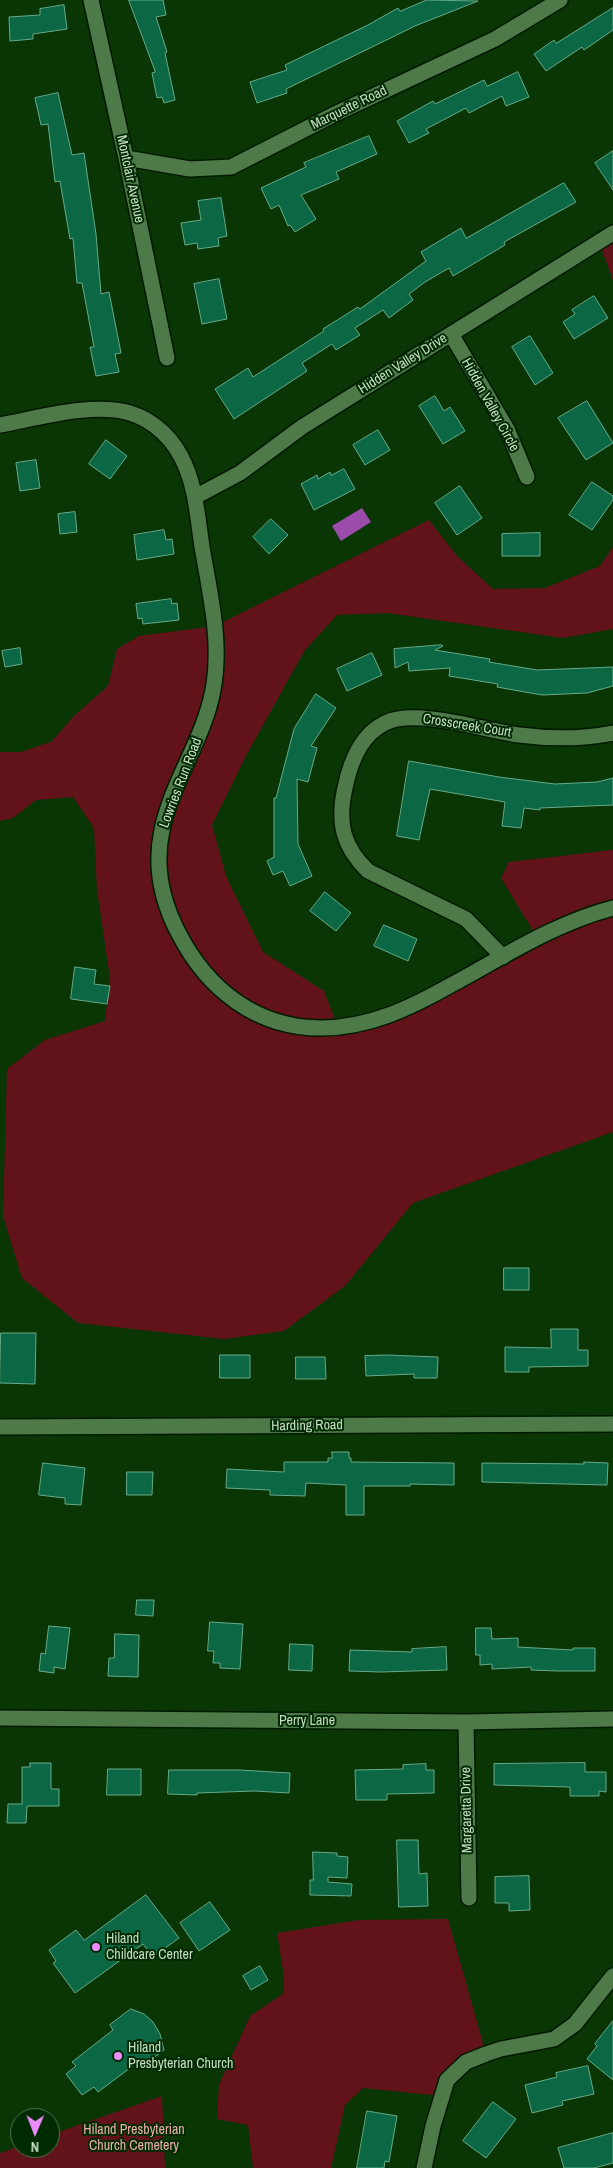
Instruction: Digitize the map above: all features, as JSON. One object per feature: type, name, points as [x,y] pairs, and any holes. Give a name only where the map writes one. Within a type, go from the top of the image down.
[{"type":"street","name":"Montclair Avenue","points":[[91,0],[167,358]]},
{"type":"street","name":"Marquette Road","points":[[126,158],[190,169],[231,167],[335,114],[495,39],[560,0]]},
{"type":"street","name":"Hidden Valley Drive","points":[[194,496],[240,474],[302,427],[613,233]]},
{"type":"street","name":"Hidden Valley Circle","points":[[451,334],[507,429],[526,477]]},
{"type":"street","name":"Lowries Run Road","points":[[0,425],[82,411],[114,410],[130,413],[158,427],[169,438],[185,465],[194,496],[214,626],[216,668],[214,688],[204,725],[166,814],[161,834],[159,870],[166,905],[182,940],[196,964],[220,990],[247,1008],[278,1021],[322,1028],[354,1025],[401,1011],[560,927],[613,908]]},
{"type":"street","name":"Crosscreek Court","points":[[502,957],[466,919],[368,871],[355,858],[346,842],[342,816],[344,790],[355,755],[373,730],[385,722],[411,717],[540,737],[578,737],[613,733]]},
{"type":"street","name":"Harding Road","points":[[0,1427],[613,1424]]},
{"type":"street","name":"Perry Lane","points":[[0,1718],[466,1722],[613,1719]]},
{"type":"street","name":"Margaretta Drive","points":[[466,1722],[469,1898]]},
{"type":"street","points":[[427,2168],[433,2126],[447,2080],[466,2062],[501,2048],[554,2039],[575,2024],[613,1976]]},
{"type":"green space","points":[[613,233],[613,280],[599,242]]},
{"type":"green space","points":[[429,520],[457,556],[493,589],[545,588],[600,566],[613,547],[613,629],[563,638],[387,613],[337,615],[305,650],[247,754],[212,825],[226,876],[263,952],[324,991],[338,1027],[354,1025],[537,937],[501,878],[509,862],[613,850],[613,1132],[413,1203],[345,1286],[284,1331],[224,1339],[78,1323],[22,1278],[3,1216],[7,1069],[45,1040],[105,1021],[110,978],[97,890],[94,828],[73,797],[36,800],[13,818],[0,821],[0,752],[21,752],[51,742],[75,715],[108,686],[117,649],[139,636],[215,626]]},
{"type":"green space","points":[[448,1919],[486,2054],[465,2062],[442,2096],[363,2088],[345,2105],[331,2168],[253,2168],[248,2125],[217,2119],[219,2085],[250,2016],[284,1993],[284,1976],[277,1933],[359,1920]]},
{"type":"green space","name":"Hiland Presbyterian Church Cemetery","points":[[162,2096],[165,2168],[0,2168],[0,2153],[10,2150],[10,2158],[60,2158],[60,2132]]},
{"type":"shaded area","points":[[362,508],[371,522],[341,541],[332,526]]},
{"type":"building","points":[[129,0],[163,0],[166,15],[156,17],[167,52],[165,53],[175,100],[164,103],[162,97],[157,98],[152,73],[155,72]]},
{"type":"building","points":[[427,0],[478,1],[415,26],[286,89],[287,93],[257,103],[250,82],[287,70],[285,65],[368,25],[398,8],[400,11]]},
{"type":"building","points":[[64,5],[67,29],[33,34],[33,39],[10,41],[9,17],[40,15],[40,9]]},
{"type":"building","points":[[613,8],[613,30],[584,50],[582,47],[546,71],[534,54],[554,40],[556,43]]},
{"type":"building","points":[[518,72],[529,97],[506,106],[502,96],[469,113],[466,108],[426,129],[429,133],[409,143],[397,121],[433,101],[435,104],[484,80],[487,86]]},
{"type":"building","points":[[58,93],[72,155],[84,153],[96,234],[101,294],[109,292],[121,353],[115,354],[119,372],[96,376],[90,347],[94,347],[82,283],[77,283],[73,238],[70,239],[60,181],[55,182],[48,124],[41,125],[35,98]]},
{"type":"building","points":[[369,136],[377,154],[336,172],[339,179],[301,195],[316,219],[295,232],[290,225],[288,226],[279,205],[271,209],[261,188],[306,167],[304,163]]},
{"type":"building","points":[[613,151],[613,190],[595,163]]},
{"type":"building","points":[[564,183],[576,202],[504,242],[505,245],[453,276],[449,268],[425,282],[409,294],[413,300],[389,318],[383,310],[355,328],[360,335],[336,350],[332,344],[302,363],[307,371],[234,419],[215,389],[248,368],[253,377],[324,331],[323,329],[358,307],[360,309],[426,261],[421,252],[461,228],[466,238]]},
{"type":"building","points":[[221,198],[227,236],[218,238],[219,246],[198,249],[197,243],[185,245],[181,223],[201,220],[198,201]]},
{"type":"building","points":[[219,279],[227,319],[202,324],[194,284]]},
{"type":"building","points":[[594,296],[608,318],[574,339],[563,322],[575,314],[572,310]]},
{"type":"building","points":[[530,336],[553,373],[535,385],[512,347]]},
{"type":"building","points":[[435,396],[444,411],[450,407],[465,431],[443,444],[419,406]]},
{"type":"building","points":[[587,401],[613,443],[586,460],[558,418]]},
{"type":"building","points":[[378,430],[390,450],[365,465],[353,445]]},
{"type":"building","points":[[106,440],[127,456],[110,479],[89,464]]},
{"type":"building","points":[[36,460],[40,488],[20,491],[16,463]]},
{"type":"building","points":[[344,469],[355,489],[314,510],[301,484],[317,475],[318,479],[330,472],[331,475]]},
{"type":"building","points":[[592,482],[613,496],[613,500],[592,530],[569,515]]},
{"type":"building","points":[[460,486],[482,518],[457,535],[435,503]]},
{"type":"building","points":[[75,512],[77,532],[60,534],[58,514]]},
{"type":"building","points":[[271,519],[288,535],[269,554],[253,537]]},
{"type":"building","points":[[164,530],[166,540],[172,539],[174,554],[137,560],[134,535]]},
{"type":"building","points":[[540,533],[540,556],[502,556],[502,534]]},
{"type":"building","points":[[171,599],[172,604],[177,603],[179,620],[143,624],[142,618],[138,619],[136,604]]},
{"type":"building","points":[[442,645],[435,650],[490,659],[489,662],[537,670],[613,667],[613,686],[587,693],[542,695],[497,687],[498,684],[449,676],[450,668],[409,671],[408,662],[395,668],[394,649]]},
{"type":"building","points":[[20,648],[22,664],[5,667],[2,651]]},
{"type":"building","points":[[372,653],[382,675],[347,691],[337,669]]},
{"type":"building","points":[[316,694],[336,708],[311,746],[317,748],[308,782],[297,779],[298,844],[312,876],[290,886],[283,871],[273,875],[267,861],[274,857],[274,798],[276,798],[294,729]]},
{"type":"building","points":[[409,761],[499,777],[555,784],[597,782],[613,778],[613,805],[540,808],[540,810],[524,808],[521,828],[502,826],[505,802],[430,789],[419,840],[397,836]]},
{"type":"building","points":[[325,892],[351,913],[336,931],[310,911]]},
{"type":"building","points":[[384,925],[417,939],[408,961],[374,946]]},
{"type":"building","points":[[75,967],[96,970],[94,984],[110,986],[107,1004],[71,999]]},
{"type":"building","points":[[504,1268],[529,1268],[529,1290],[504,1290]]},
{"type":"building","points":[[551,1329],[578,1329],[578,1350],[588,1350],[588,1366],[529,1367],[529,1372],[505,1372],[505,1347],[551,1348]]},
{"type":"building","points":[[1,1333],[36,1333],[35,1384],[0,1383]]},
{"type":"building","points":[[220,1355],[250,1355],[250,1378],[220,1378]]},
{"type":"building","points":[[365,1356],[438,1357],[437,1378],[414,1378],[414,1374],[366,1376]]},
{"type":"building","points":[[296,1357],[325,1357],[326,1379],[296,1379]]},
{"type":"building","points":[[332,1452],[349,1452],[351,1462],[454,1463],[454,1485],[364,1486],[364,1515],[346,1515],[346,1485],[306,1483],[305,1496],[270,1495],[270,1490],[226,1488],[227,1469],[284,1472],[284,1462],[328,1462],[328,1458],[332,1458]]},
{"type":"building","points":[[584,1462],[608,1463],[607,1485],[482,1482],[482,1463],[584,1464]]},
{"type":"building","points":[[43,1463],[85,1468],[81,1505],[65,1504],[65,1498],[39,1495]]},
{"type":"building","points":[[127,1472],[153,1472],[152,1495],[127,1495]]},
{"type":"building","points":[[137,1600],[154,1600],[153,1616],[136,1615]]},
{"type":"building","points":[[210,1622],[243,1624],[240,1669],[220,1668],[220,1663],[213,1663],[214,1651],[208,1651]]},
{"type":"building","points":[[49,1626],[70,1628],[65,1669],[54,1667],[54,1673],[39,1671],[41,1653],[45,1654]]},
{"type":"building","points":[[476,1628],[491,1628],[492,1639],[518,1638],[518,1647],[573,1650],[573,1648],[595,1648],[595,1671],[531,1670],[531,1667],[492,1669],[492,1664],[480,1665],[480,1655],[476,1655]]},
{"type":"building","points":[[115,1634],[139,1635],[138,1677],[108,1676],[109,1658],[114,1658]]},
{"type":"building","points":[[290,1644],[313,1645],[312,1671],[289,1670]]},
{"type":"building","points":[[446,1647],[447,1670],[349,1671],[350,1650],[412,1652],[412,1649]]},
{"type":"building","points":[[30,1763],[51,1763],[51,1789],[59,1789],[59,1806],[27,1806],[26,1823],[7,1823],[8,1804],[22,1804],[22,1767],[30,1767]]},
{"type":"building","points":[[585,1763],[585,1772],[606,1772],[606,1792],[599,1791],[599,1796],[570,1796],[570,1787],[494,1785],[494,1764]]},
{"type":"building","points":[[426,1764],[426,1770],[434,1770],[434,1793],[387,1794],[387,1800],[356,1800],[355,1770],[403,1769],[403,1765]]},
{"type":"building","points":[[108,1769],[141,1769],[141,1795],[107,1795]]},
{"type":"building","points":[[169,1770],[240,1770],[290,1773],[289,1793],[254,1791],[197,1793],[197,1795],[168,1794]]},
{"type":"building","points":[[397,1840],[418,1840],[419,1874],[427,1873],[428,1906],[399,1907]]},
{"type":"building","points":[[313,1852],[337,1853],[337,1856],[348,1857],[347,1878],[328,1877],[328,1882],[352,1884],[351,1896],[310,1895],[310,1880],[313,1880]]},
{"type":"building","points":[[529,1876],[530,1910],[509,1911],[509,1903],[495,1903],[495,1877]]},
{"type":"building","name":"Hiland Childcare Center","points":[[146,1895],[179,1938],[153,1957],[143,1944],[75,1993],[53,1963],[56,1961],[49,1950],[76,1930],[84,1940]]},
{"type":"building","points":[[210,1902],[230,1930],[199,1951],[180,1923]]},
{"type":"building","points":[[260,1966],[268,1980],[251,1990],[243,1976]]},
{"type":"building","name":"Hiland Presbyterian Church","points":[[131,2009],[144,2014],[153,2022],[160,2034],[164,2050],[142,2067],[138,2062],[98,2092],[94,2087],[82,2095],[66,2074],[76,2066],[72,2062],[113,2030],[110,2025]]},
{"type":"building","points":[[613,2021],[613,2080],[587,2059],[597,2046],[595,2044]]},
{"type":"building","points":[[588,2066],[594,2094],[562,2101],[563,2105],[532,2113],[525,2085],[557,2077],[556,2073]]},
{"type":"building","points":[[493,2102],[516,2119],[486,2158],[463,2141]]},
{"type":"building","points":[[367,2111],[397,2116],[389,2162],[385,2161],[384,2168],[357,2168]]},
{"type":"building","points":[[613,2133],[613,2163],[594,2168],[564,2168],[558,2148]]},
{"type":"place","name":"Hiland Childcare Center","points":[[96,1947]]},
{"type":"place","name":"Hiland Presbyterian Church","points":[[118,2056]]}]
